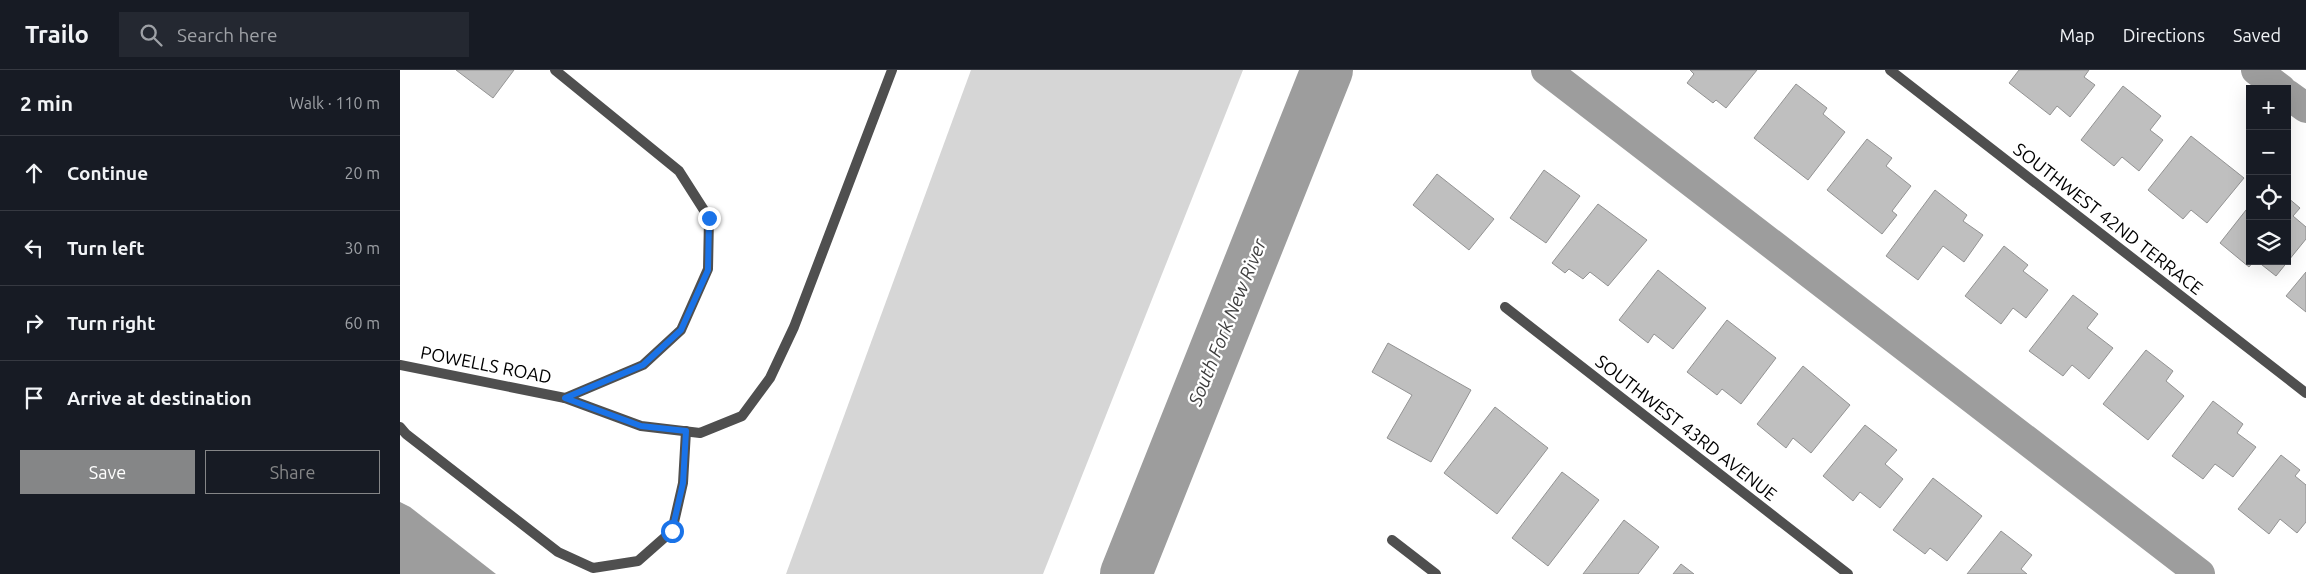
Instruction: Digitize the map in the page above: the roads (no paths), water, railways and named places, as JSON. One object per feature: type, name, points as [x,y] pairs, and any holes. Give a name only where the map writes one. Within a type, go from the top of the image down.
[{"type":"street","points":[[555,70],[679,171],[709,218],[708,270],[681,330],[643,365],[565,398]]},
{"type":"street","name":"POWELLS ROAD","points":[[400,365],[565,398],[641,426],[700,433],[742,416],[770,378],[794,327],[892,70]]},
{"type":"street","name":"SOUTHWEST 42ND TERRACE","points":[[1890,70],[2306,393]]},
{"type":"street","name":"SOUTHWEST 43RD AVENUE","points":[[1505,307],[1848,574]]},
{"type":"street","points":[[400,428],[471,486],[558,552],[592,568],[638,561],[672,531],[683,483],[686,431]]},
{"type":"street","points":[[1392,540],[1436,574]]},
{"type":"waterway","name":"South Fork New River","points":[[1126,574],[1327,70]]},
{"type":"waterway","points":[[1546,70],[2200,574]]},
{"type":"waterway","points":[[2256,70],[2276,85]]},
{"type":"waterway","points":[[2291,97],[2306,108]]}]
